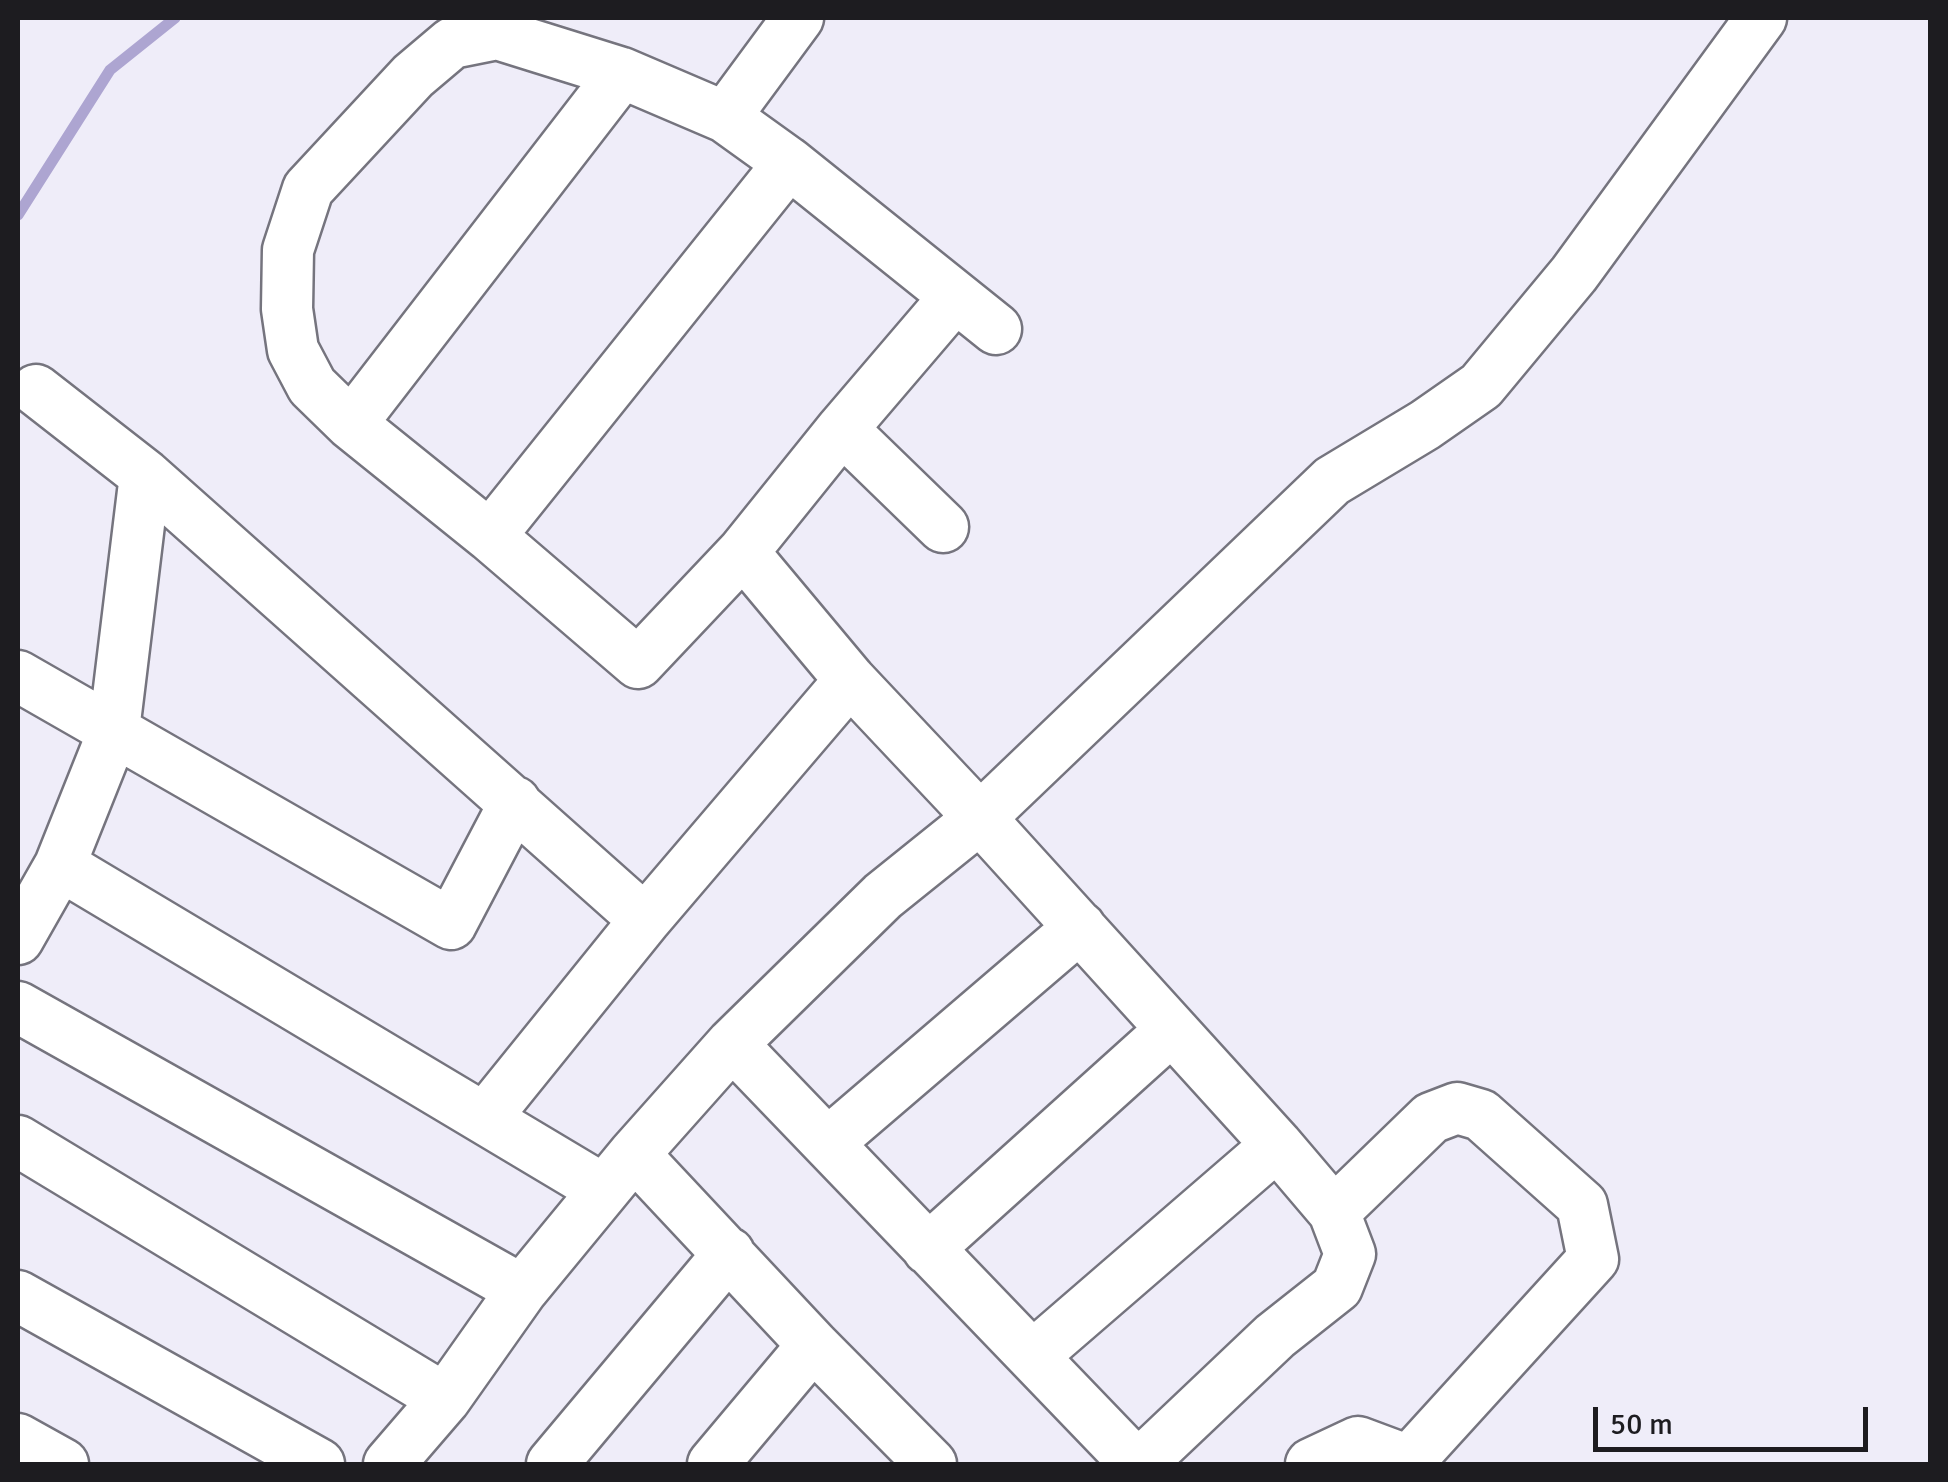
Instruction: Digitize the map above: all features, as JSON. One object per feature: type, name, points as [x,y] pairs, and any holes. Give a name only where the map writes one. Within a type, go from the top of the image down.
[{"type":"street","points":[[725,117],[798,18]]},
{"type":"street","points":[[389,1464],[446,1400],[522,1290],[732,1044],[883,896],[980,818],[1332,481],[1425,426],[1481,386],[1574,274],[1761,18]]},
{"type":"street","points":[[954,298],[743,552],[638,663],[351,424],[312,386],[294,350],[287,309],[288,250],[308,189],[414,76],[452,43],[497,34],[622,72],[725,117],[789,163],[996,329]]},
{"type":"street","points":[[351,424],[622,72]]},
{"type":"street","points":[[490,536],[789,163]]},
{"type":"street","points":[[36,390],[146,475],[645,920]]},
{"type":"street","points":[[842,429],[943,527]]},
{"type":"street","points":[[18,939],[60,866],[114,730],[146,475]]},
{"type":"street","points":[[732,1044],[1138,1464],[1275,1336],[1337,1288],[1350,1254],[1334,1212],[1277,1145],[850,680],[743,552]]},
{"type":"street","points":[[18,676],[451,924],[514,802]]},
{"type":"street","points":[[485,1118],[645,920],[850,680]]},
{"type":"street","points":[[60,866],[485,1118],[619,1172],[729,1253],[906,1455]]},
{"type":"street","points":[[829,1142],[1080,927]]},
{"type":"street","points":[[18,1007],[522,1290]]},
{"type":"street","points":[[928,1249],[1170,1030]]},
{"type":"street","points":[[1312,1464],[1358,1442],[1410,1462],[1593,1259],[1582,1205],[1481,1115],[1456,1108],[1431,1118],[1334,1212]]},
{"type":"street","points":[[18,1142],[446,1400]]},
{"type":"street","points":[[1034,1356],[1277,1145]]},
{"type":"street","points":[[552,1464],[729,1253]]},
{"type":"street","points":[[18,1296],[319,1464]]},
{"type":"street","points":[[713,1464],[813,1345]]},
{"type":"street","points":[[18,1439],[63,1464]]},
{"type":"waterway","points":[[18,215],[110,70],[175,18]]}]
